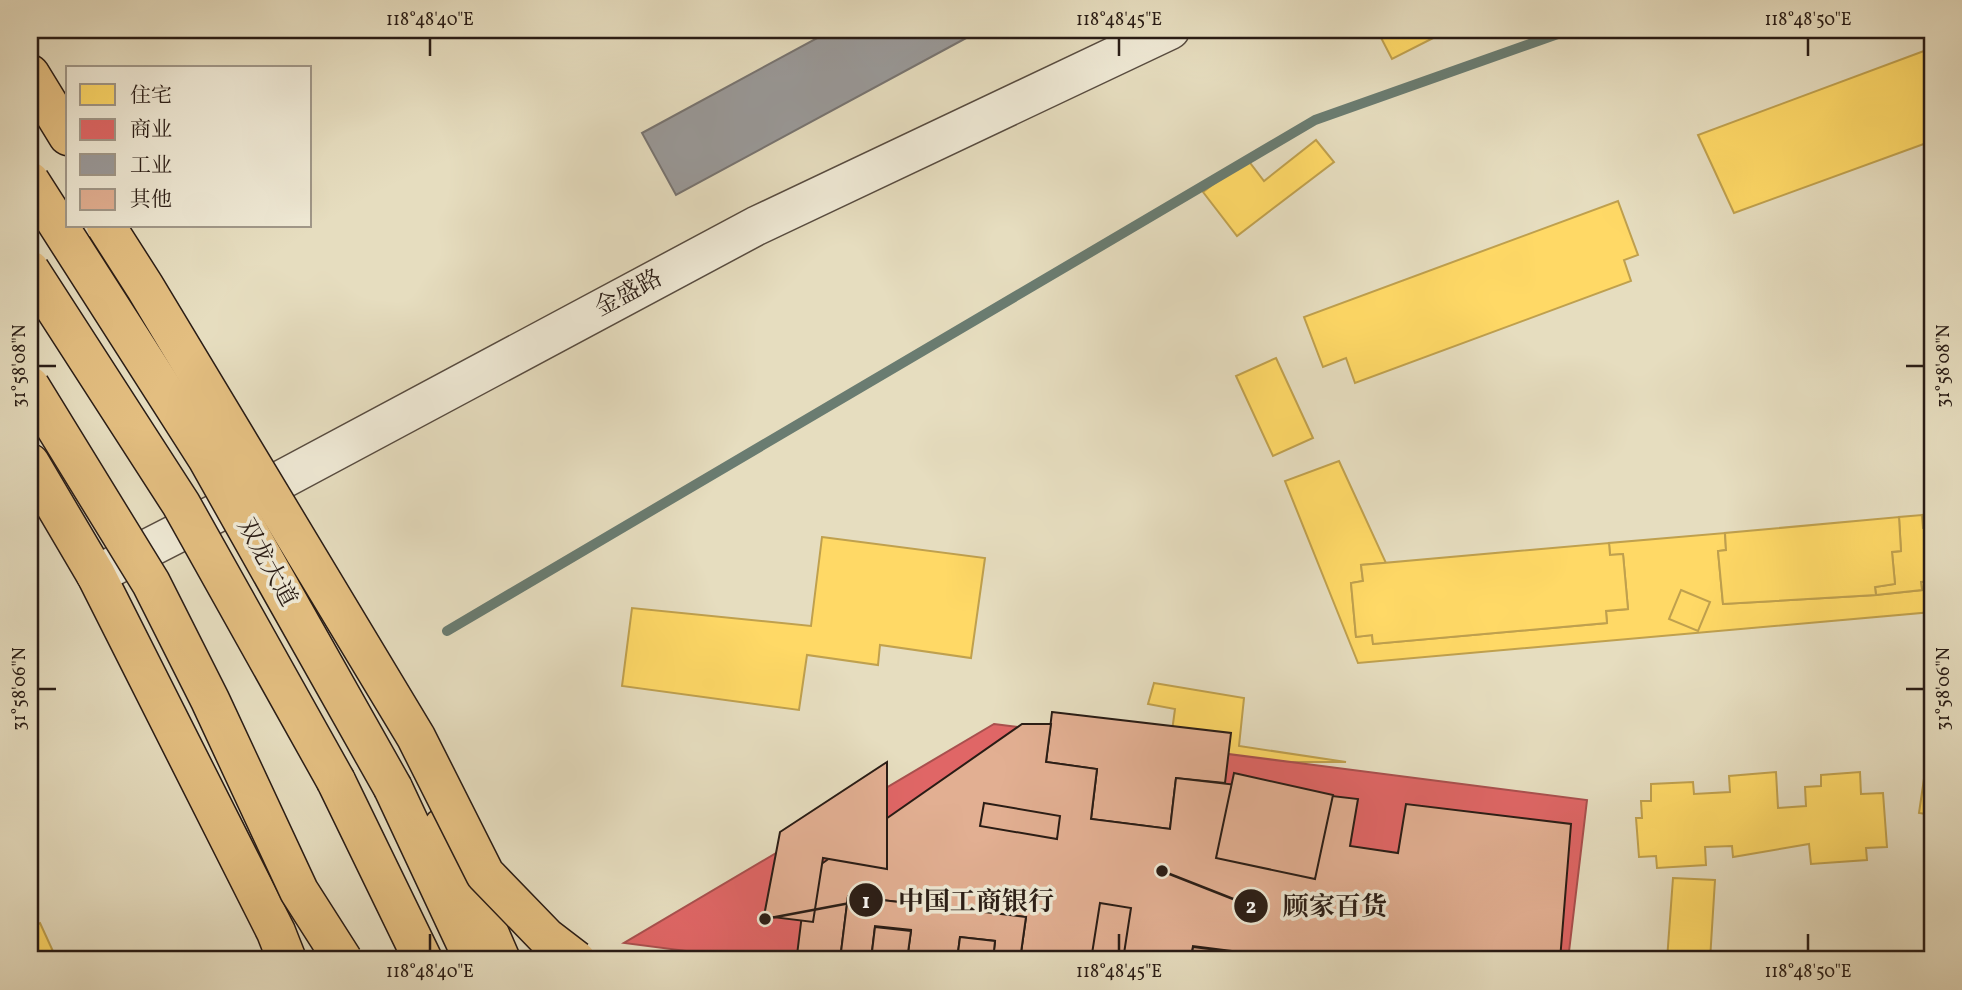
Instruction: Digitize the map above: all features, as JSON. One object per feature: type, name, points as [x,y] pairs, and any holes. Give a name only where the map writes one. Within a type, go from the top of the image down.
[{"type":"highway","points":[[30,74],[66,133]]},
{"type":"highway","points":[[30,109],[66,165]]},
{"type":"highway","name":"双龙大道","points":[[30,181],[207,458],[393,788],[473,960]]},
{"type":"highway","points":[[107,228],[416,737],[485,874],[546,937],[576,960]]},
{"type":"highway","name":"双龙大道","points":[[126,228],[283,479],[436,811],[501,960]]},
{"type":"highway","name":"双龙大道","points":[[30,270],[188,516],[336,781],[423,960]]},
{"type":"highway","points":[[30,386],[151,583],[210,700],[299,891],[343,960]]},
{"type":"highway","points":[[30,463],[96,575],[276,932],[287,960]]},
{"type":"street","name":"金盛路","points":[[96,575],[283,479],[756,226],[1170,30]]},
{"type":"building: 住宅","points":[[1377,30],[1449,30],[1392,59]]},
{"type":"building: 住宅","points":[[1932,48],[1932,141],[1734,213],[1698,135]]},
{"type":"building: 住宅","points":[[1316,140],[1334,162],[1237,236],[1203,192],[1247,159],[1264,181]]},
{"type":"building: 住宅","points":[[1618,201],[1638,255],[1624,260],[1631,281],[1355,383],[1346,358],[1323,367],[1304,317]]},
{"type":"building: 住宅","points":[[1276,358],[1313,438],[1273,456],[1236,376]]},
{"type":"building: 住宅","points":[[1339,461],[1386,563],[1361,565],[1363,581],[1351,583],[1356,637],[1372,635],[1373,644],[1607,623],[1606,611],[1628,609],[1623,554],[1610,555],[1609,543],[1725,533],[1726,550],[1718,551],[1723,604],[1922,590],[1921,582],[1932,581],[1932,612],[1358,663],[1285,481]]},
{"type":"building: 住宅","points":[[1932,514],[1932,527],[1923,528],[1922,515]]},
{"type":"building: 住宅","points":[[1922,515],[1923,528],[1932,527],[1932,581],[1921,582],[1922,590],[1876,595],[1875,587],[1895,584],[1892,552],[1901,551],[1899,517]]},
{"type":"building: 住宅","points":[[1899,517],[1901,551],[1892,552],[1895,584],[1875,587],[1876,595],[1723,604],[1718,551],[1726,550],[1725,533]]},
{"type":"building: 住宅","points":[[822,537],[985,558],[971,658],[880,645],[878,665],[807,655],[799,710],[622,686],[632,608],[811,626]]},
{"type":"building: 住宅","points":[[1609,543],[1610,555],[1623,554],[1628,609],[1606,611],[1607,623],[1373,644],[1372,635],[1356,637],[1351,583],[1363,581],[1361,565]]},
{"type":"building: 住宅","points":[[1681,590],[1710,602],[1698,631],[1669,619]]},
{"type":"building: 住宅","points":[[1154,683],[1244,698],[1239,746],[1346,762],[1180,762],[1175,794],[1090,783],[1095,762],[1143,762],[1143,746],[1170,746],[1175,709],[1148,704]]},
{"type":"building: 住宅","points":[[1926,765],[1932,766],[1932,815],[1919,813]]},
{"type":"building: 住宅","points":[[1776,772],[1778,808],[1806,806],[1805,787],[1821,786],[1821,775],[1860,772],[1861,794],[1883,793],[1887,847],[1866,848],[1867,860],[1811,864],[1809,844],[1733,857],[1732,846],[1705,847],[1706,865],[1657,868],[1656,856],[1639,857],[1636,818],[1642,818],[1641,801],[1651,801],[1651,784],[1693,782],[1694,794],[1730,792],[1729,776]]},
{"type":"building: 住宅","points":[[1673,878],[1715,880],[1710,960],[1667,960]]},
{"type":"building: 住宅","points":[[40,923],[57,960],[37,960],[30,945],[30,928]]},
{"type":"building: 住宅","points":[[1864,954],[1886,957],[1886,960],[1863,960]]},
{"type":"building: 商业","points":[[994,724],[1587,800],[1568,960],[756,960],[624,943]]},
{"type":"building: 工业","points":[[832,30],[981,30],[676,195],[642,133]]},
{"type":"building: 其他","points":[[1052,712],[1231,733],[1225,783],[1176,778],[1170,829],[1091,819],[1097,769],[1046,762]]},
{"type":"building: 其他","points":[[1022,724],[1051,724],[1046,762],[1097,769],[1091,819],[1170,829],[1176,778],[1358,799],[1350,846],[1398,853],[1406,804],[1571,824],[1560,960],[1304,960],[1193,946],[1191,960],[1020,960],[1026,917],[848,896],[840,960],[797,955],[807,874]]},
{"type":"building: 其他","points":[[887,762],[887,869],[823,858],[813,922],[764,916],[780,832]]},
{"type":"building: 其他","points":[[1234,773],[1333,795],[1315,879],[1216,858]]},
{"type":"building: 其他","points":[[984,803],[1060,816],[1057,839],[980,826]]},
{"type":"building: 其他","points":[[848,896],[1026,917],[1020,960],[993,960],[995,941],[960,937],[957,960],[907,960],[911,930],[875,926],[871,960],[840,960]]},
{"type":"building: 其他","points":[[1100,903],[1131,908],[1123,960],[1091,960]]},
{"type":"building: 其他","points":[[875,927],[911,931],[907,960],[871,960]]},
{"type":"building: 其他","points":[[960,937],[995,941],[993,960],[957,960]]},
{"type":"building: 其他","points":[[1193,947],[1299,960],[1191,960]]},
{"type":"waterway","points":[[447,631],[1315,120],[1569,30]]},
{"type":"place","name":"顾家百货","points":[[1162,871]]},
{"type":"place","name":"中国工商银行","points":[[765,919]]}]
